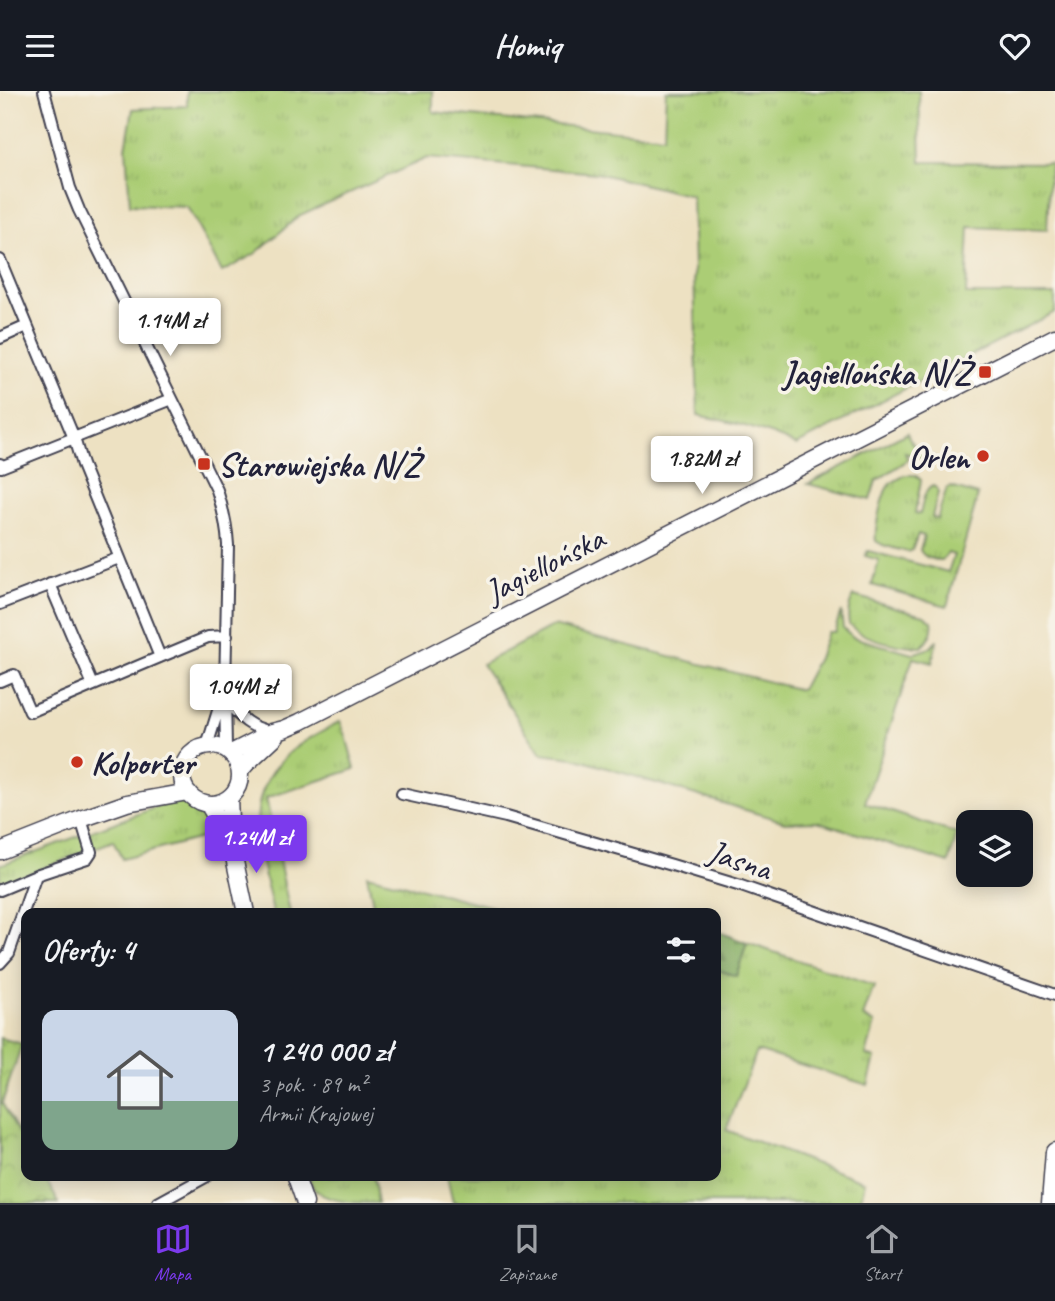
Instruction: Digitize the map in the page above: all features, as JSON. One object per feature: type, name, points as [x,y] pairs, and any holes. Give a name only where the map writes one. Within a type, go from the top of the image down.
[{"type":"main road","points":[[1051,1203],[1055,1151]]},
{"type":"street","points":[[44,91],[67,177],[79,210],[217,490],[225,516],[228,545],[225,694],[229,751]]},
{"type":"street","points":[[0,260],[160,657]]},
{"type":"street","points":[[0,338],[27,326]]},
{"type":"street","name":"Jagiellońska","points":[[229,751],[278,731],[1055,337]]},
{"type":"street","points":[[0,466],[172,400]]},
{"type":"street","points":[[0,604],[120,558]]},
{"type":"street","points":[[51,584],[93,685]]},
{"type":"street","points":[[0,681],[14,675],[30,712],[208,638],[227,636]]},
{"type":"street","points":[[225,694],[248,724],[258,729],[278,731]]},
{"type":"street","points":[[207,746],[225,694]]},
{"type":"street","name":"Jagiellońska","points":[[240,771],[278,731]]},
{"type":"street","points":[[214,745],[229,751],[238,762],[240,771],[236,790],[229,798],[216,804],[201,802],[188,792],[182,778],[185,762],[198,748],[214,745]]},
{"type":"street","points":[[137,801],[174,779],[183,770]]},
{"type":"street","points":[[0,851],[81,819],[137,801],[188,792]]},
{"type":"street","name":"Jasna","points":[[402,794],[506,817],[741,886],[1055,995]]},
{"type":"street","points":[[229,798],[231,843],[245,908]]},
{"type":"street","points":[[208,804],[231,843]]},
{"type":"street","points":[[0,890],[87,859],[90,852],[81,819]]},
{"type":"street","points":[[25,908],[36,875]]},
{"type":"street","points":[[0,963],[9,953],[21,918]]},
{"type":"street","points":[[158,1203],[198,1181]]},
{"type":"street","points":[[296,1181],[297,1203]]},
{"type":"street","points":[[298,1181],[305,1203]]},
{"type":"green space","points":[[187,91],[433,91],[433,112],[664,136],[666,91],[919,91],[921,162],[1050,163],[1047,230],[969,227],[966,294],[1055,294],[1055,312],[796,445],[761,431],[698,415],[692,196],[597,173],[427,158],[300,215],[256,253],[222,272],[187,207],[130,205],[126,148],[133,109],[187,106]]},
{"type":"green space","points":[[907,433],[921,451],[958,467],[905,453],[908,460],[876,481],[870,500],[808,484]]},
{"type":"green space","points":[[905,475],[915,475],[921,480],[915,513],[920,514],[925,494],[933,486],[938,493],[932,517],[937,519],[947,488],[978,495],[947,606],[872,585],[879,560],[865,556],[868,551],[948,572],[954,555],[948,553],[942,560],[926,557],[920,550],[924,536],[918,534],[912,550],[907,552],[876,541],[879,512],[887,488]]},
{"type":"green space","points":[[854,596],[924,615],[932,621],[932,629],[926,642],[921,647],[893,644],[854,629],[849,624],[848,617]]},
{"type":"green space","points":[[841,611],[843,628],[853,637],[912,654],[930,648],[937,640],[932,663],[913,658],[865,803],[956,834],[949,863],[817,821],[785,822],[574,758],[541,754],[482,664],[554,626],[801,690],[818,658],[827,632],[834,632]]},
{"type":"green space","points":[[340,721],[355,769],[266,798],[289,908],[272,908],[257,831],[258,811],[262,792],[271,774],[286,756],[305,741]]},
{"type":"green space","points":[[176,800],[200,810],[217,830],[204,837],[122,859],[113,841],[0,885],[0,865]]},
{"type":"green space","points":[[367,875],[497,908],[374,908]]},
{"type":"green space","points":[[721,933],[747,943],[736,976],[721,971]]},
{"type":"green space","points":[[747,943],[874,986],[863,1017],[875,1023],[866,1055],[875,1058],[868,1085],[757,1051],[726,1130],[865,1182],[860,1203],[453,1203],[448,1181],[721,1181],[721,971],[736,976]]},
{"type":"green space","points":[[0,1038],[21,1044],[2,1103],[21,1137],[21,1181],[47,1181],[59,1203],[0,1203]]},
{"type":"green space","points":[[311,1181],[374,1181],[378,1203],[333,1199],[313,1187]]},
{"type":"place","name":"Jagiellońska N/Ż","points":[[985,372]]},
{"type":"place","name":"Orlen","points":[[983,456]]},
{"type":"place","name":"Starowiejska N/Ż","points":[[204,464]]},
{"type":"place","name":"Kolporter","points":[[77,762]]}]
